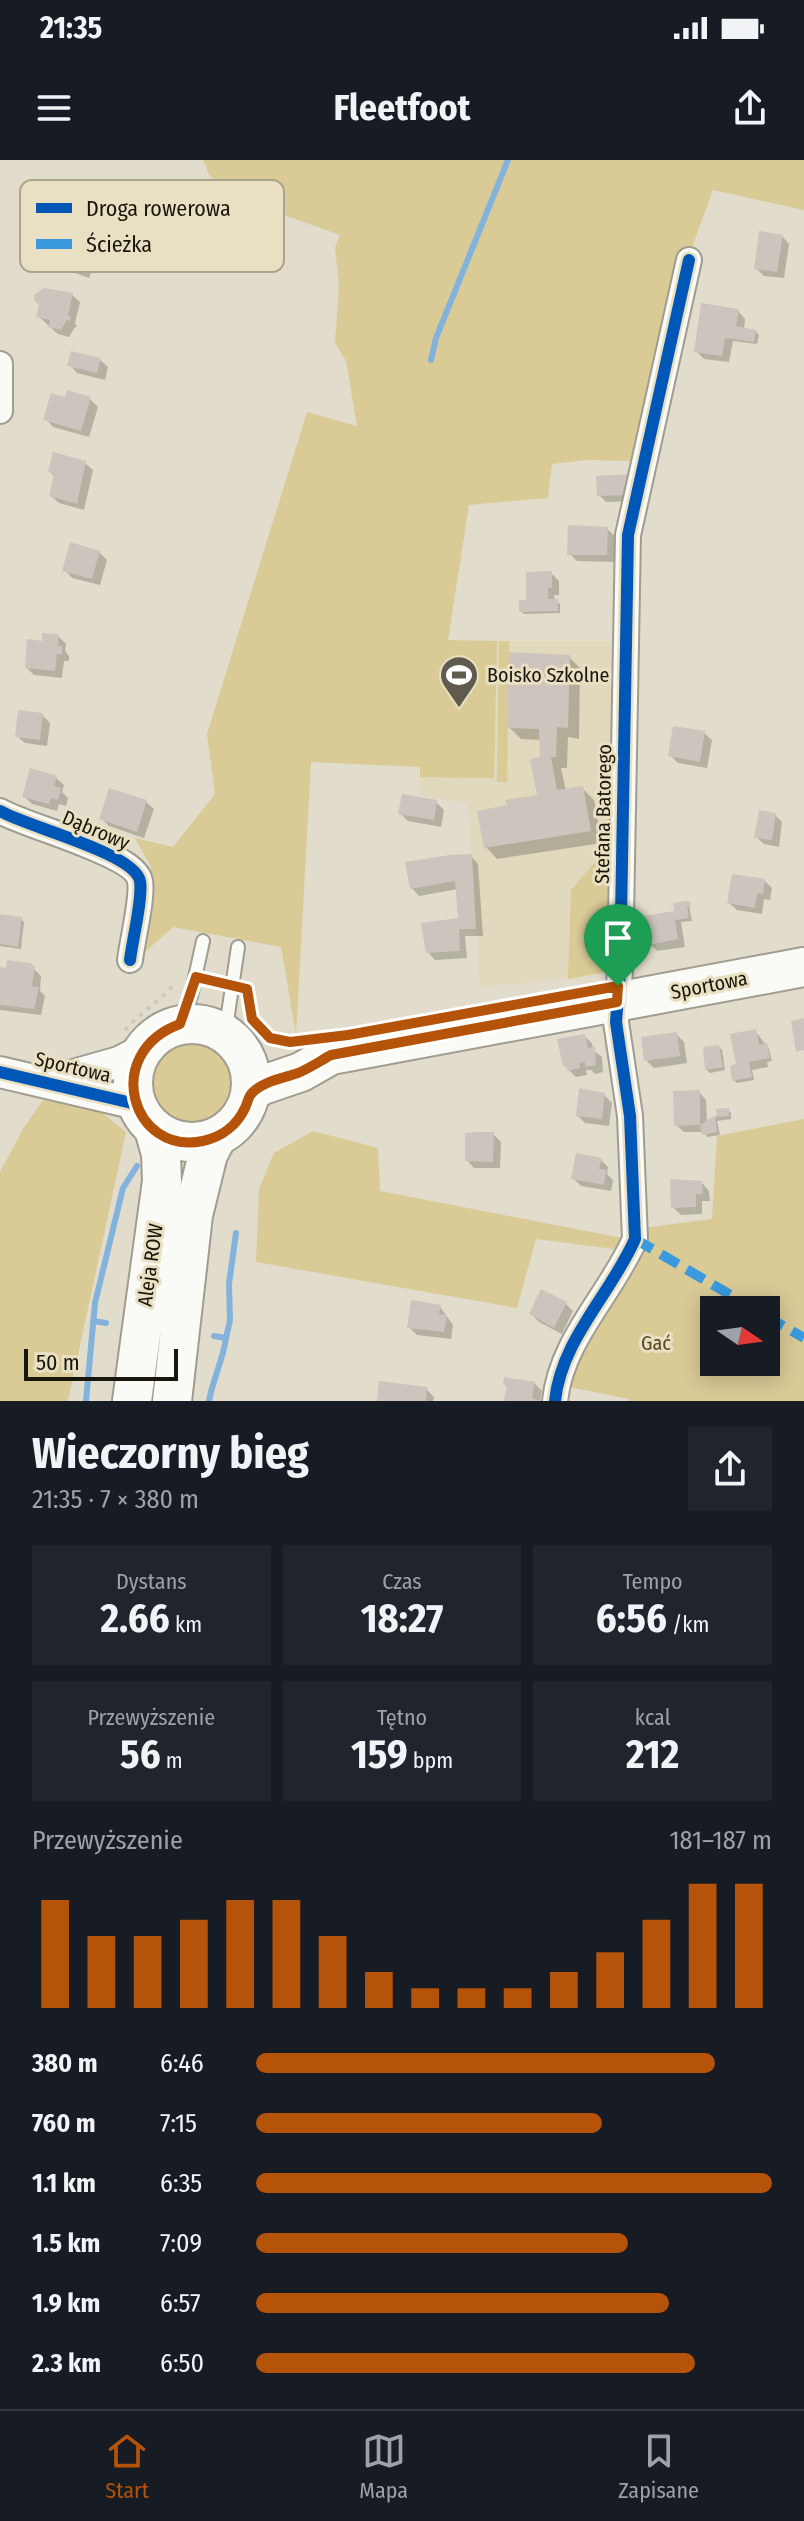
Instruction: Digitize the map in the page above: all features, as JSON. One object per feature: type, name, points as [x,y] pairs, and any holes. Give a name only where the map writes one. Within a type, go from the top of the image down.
[{"type":"main road","name":"Sportowa","points":[[233,1041],[262,1050],[318,1048],[617,1002],[804,967]]},
{"type":"main road","points":[[197,1023],[214,1028],[233,1041],[247,1060],[251,1077],[250,1094],[239,1119],[217,1137],[201,1142],[169,1138],[145,1116],[133,1077],[129,1045],[152,1039],[180,1024],[197,1023]]},
{"type":"main road","name":"Sportowa","points":[[250,1094],[260,1086],[301,1072],[318,1048]]},
{"type":"main road","name":"Aleja ROW","points":[[132,1401],[162,1181],[161,1154],[145,1116]]},
{"type":"main road","name":"Aleja ROW","points":[[172,1401],[193,1215],[208,1154],[217,1137]]},
{"type":"street","name":"Stefana Batorego","points":[[555,1401],[556,1389],[572,1346],[627,1258],[635,1239],[630,1116],[616,1022],[628,535],[689,260]]},
{"type":"street","points":[[0,364],[0,411]]},
{"type":"street","name":"Dąbrowy","points":[[0,811],[115,857],[136,871],[141,883],[130,960]]},
{"type":"street","name":"Sportowa","points":[[50,1082],[119,1062],[129,1045]]},
{"type":"street","name":"Sportowa","points":[[0,1072],[50,1082],[145,1116]]},
{"type":"lane","points":[[180,1024],[196,977],[203,941]]},
{"type":"lane","points":[[233,1041],[228,1014],[238,947]]},
{"type":"path","points":[[129,1045],[137,1016],[164,998],[182,974],[196,977]]},
{"type":"path","points":[[232,986],[247,989],[252,1019],[270,1038],[318,1048]]},
{"type":"shaded area","points":[[481,641],[614,641],[613,971],[568,979],[480,987],[468,804],[420,795],[420,767]]},
{"type":"green space","points":[[203,160],[804,160],[804,210],[713,190],[690,253],[678,252],[633,461],[586,460],[552,464],[548,498],[469,505],[448,640],[497,641],[494,778],[420,777],[420,767],[311,762],[296,1034],[281,947],[173,927],[146,951],[151,867],[135,838],[173,847],[215,794],[207,734],[307,412],[357,426],[346,361],[335,343],[339,285],[335,248],[340,235],[284,215],[284,180],[214,180]]},
{"type":"green space","points":[[499,641],[509,641],[507,782],[497,782]]},
{"type":"green space","points":[[613,841],[613,971],[568,979],[571,890]]},
{"type":"green space","points":[[192,1034],[210,1037],[225,1048],[236,1063],[239,1081],[236,1099],[225,1114],[210,1125],[192,1128],[174,1125],[159,1114],[148,1099],[145,1081],[148,1063],[159,1048],[174,1037]]},
{"type":"green space","points":[[43,1100],[94,1106],[126,1132],[68,1401],[0,1401],[0,1172]]},
{"type":"green space","name":"Gać","points":[[804,1119],[804,1401],[629,1401],[564,1386],[581,1345],[596,1329],[636,1269],[642,1228],[712,1219],[717,1136]]},
{"type":"green space","points":[[313,1131],[378,1148],[380,1191],[622,1238],[614,1249],[536,1239],[517,1308],[256,1262],[259,1189],[274,1153]]},
{"type":"building","points":[[759,231],[783,235],[777,272],[754,269]]},
{"type":"building","points":[[44,288],[73,293],[68,316],[71,317],[70,321],[67,320],[61,330],[48,327],[50,320],[36,317],[39,305],[34,295]]},
{"type":"building","points":[[701,303],[739,309],[736,326],[756,330],[754,342],[725,338],[722,356],[694,352]]},
{"type":"building","points":[[71,351],[101,358],[97,373],[67,366]]},
{"type":"building","points":[[67,390],[91,397],[81,431],[43,420],[51,393],[65,397]]},
{"type":"building","points":[[53,452],[86,461],[77,504],[49,496],[54,474],[48,472]]},
{"type":"building","points":[[631,474],[629,495],[597,496],[596,476]]},
{"type":"building","points":[[568,525],[608,527],[607,555],[567,555]]},
{"type":"building","points":[[70,542],[100,551],[92,579],[62,571]]},
{"type":"building","points":[[552,571],[552,588],[548,588],[548,599],[558,599],[558,611],[519,612],[519,600],[526,600],[526,572]]},
{"type":"building","points":[[42,633],[59,634],[58,646],[62,646],[62,655],[57,654],[55,671],[25,668],[27,639],[42,641]]},
{"type":"building","points":[[509,652],[570,655],[568,728],[557,727],[556,757],[551,757],[557,790],[583,786],[591,831],[484,848],[477,811],[507,805],[505,800],[537,795],[530,760],[540,756],[539,729],[507,728]]},
{"type":"building","points":[[18,710],[43,713],[40,740],[15,737]]},
{"type":"building","points":[[673,726],[705,731],[700,762],[668,756]]},
{"type":"building","points":[[30,768],[57,776],[54,786],[61,788],[58,800],[51,798],[49,804],[22,797]]},
{"type":"building","points":[[109,788],[147,800],[137,832],[99,819]]},
{"type":"building","points":[[402,794],[437,800],[434,820],[398,814]]},
{"type":"building","points":[[759,810],[776,813],[772,840],[754,838]]},
{"type":"building","points":[[472,854],[476,929],[459,929],[460,951],[426,953],[421,923],[458,918],[455,881],[410,889],[405,862]]},
{"type":"building","points":[[732,874],[765,879],[763,894],[757,893],[755,908],[727,903]]},
{"type":"building","points":[[687,901],[691,906],[687,907],[689,918],[675,920],[678,939],[648,945],[643,916],[674,911],[673,903]]},
{"type":"building","points":[[0,914],[22,917],[18,947],[0,944]]},
{"type":"building","points":[[7,960],[31,963],[35,967],[32,986],[39,987],[34,1009],[0,1005],[0,967],[6,968]]},
{"type":"building","points":[[804,1018],[804,1050],[796,1052],[791,1021]]},
{"type":"building","points":[[756,1029],[759,1045],[767,1043],[770,1058],[749,1062],[752,1077],[732,1081],[730,1066],[736,1064],[730,1034]]},
{"type":"building","points":[[677,1032],[680,1056],[644,1061],[641,1037]]},
{"type":"building","points":[[585,1034],[588,1048],[595,1047],[596,1065],[585,1067],[585,1062],[579,1063],[580,1068],[567,1071],[557,1039]]},
{"type":"building","points":[[719,1045],[723,1067],[705,1070],[703,1047]]},
{"type":"building","points":[[579,1088],[605,1093],[602,1119],[576,1116]]},
{"type":"building","points":[[700,1090],[700,1125],[674,1126],[673,1091]]},
{"type":"building","points":[[729,1108],[729,1116],[715,1117],[717,1132],[702,1135],[700,1125],[717,1114],[716,1109]]},
{"type":"building","points":[[494,1132],[493,1162],[465,1161],[465,1133]]},
{"type":"building","points":[[576,1153],[602,1158],[599,1169],[606,1170],[604,1185],[571,1179]]},
{"type":"building","points":[[670,1179],[702,1181],[703,1194],[696,1194],[696,1207],[671,1208]]},
{"type":"building","points":[[541,1289],[567,1302],[554,1328],[529,1314]]},
{"type":"building","points":[[411,1300],[441,1305],[439,1314],[447,1315],[444,1332],[407,1328]]},
{"type":"building","points":[[504,1377],[535,1382],[532,1398],[540,1401],[504,1401],[507,1385],[503,1385]]},
{"type":"building","points":[[379,1381],[427,1387],[426,1401],[377,1401]]},
{"type":"waterway","points":[[431,360],[436,338],[508,160]]},
{"type":"waterway","points":[[86,1401],[95,1303],[123,1188],[137,1166]]},
{"type":"waterway","points":[[226,1338],[236,1233]]},
{"type":"waterway","points":[[93,1321],[106,1323]]},
{"type":"waterway","points":[[209,1401],[226,1338],[214,1336]]},
{"type":"marked path","points":[[635,1239],[732,1296]]},
{"type":"marked path","points":[[780,1324],[804,1338]]},
{"type":"cycle path","points":[[555,1401],[559,1379],[577,1337],[635,1239],[630,1116],[616,1022],[620,971],[628,535],[689,260]]},
{"type":"cycle path","points":[[0,811],[101,851],[134,871],[141,889],[130,960]]},
{"type":"cycle path","points":[[0,1072],[136,1104]]},
{"type":"place","name":"Boisko Szkolne","points":[[459,709]]},
{"type":"route","points":[[196,977],[247,989],[252,1019],[270,1038],[290,1042],[348,1035],[618,986],[617,1002],[331,1055],[301,1072],[260,1086],[250,1094],[239,1119],[229,1129],[201,1142],[169,1138],[143,1118],[136,1104],[132,1086],[134,1068],[141,1051],[165,1030],[180,1024],[196,977]]}]
